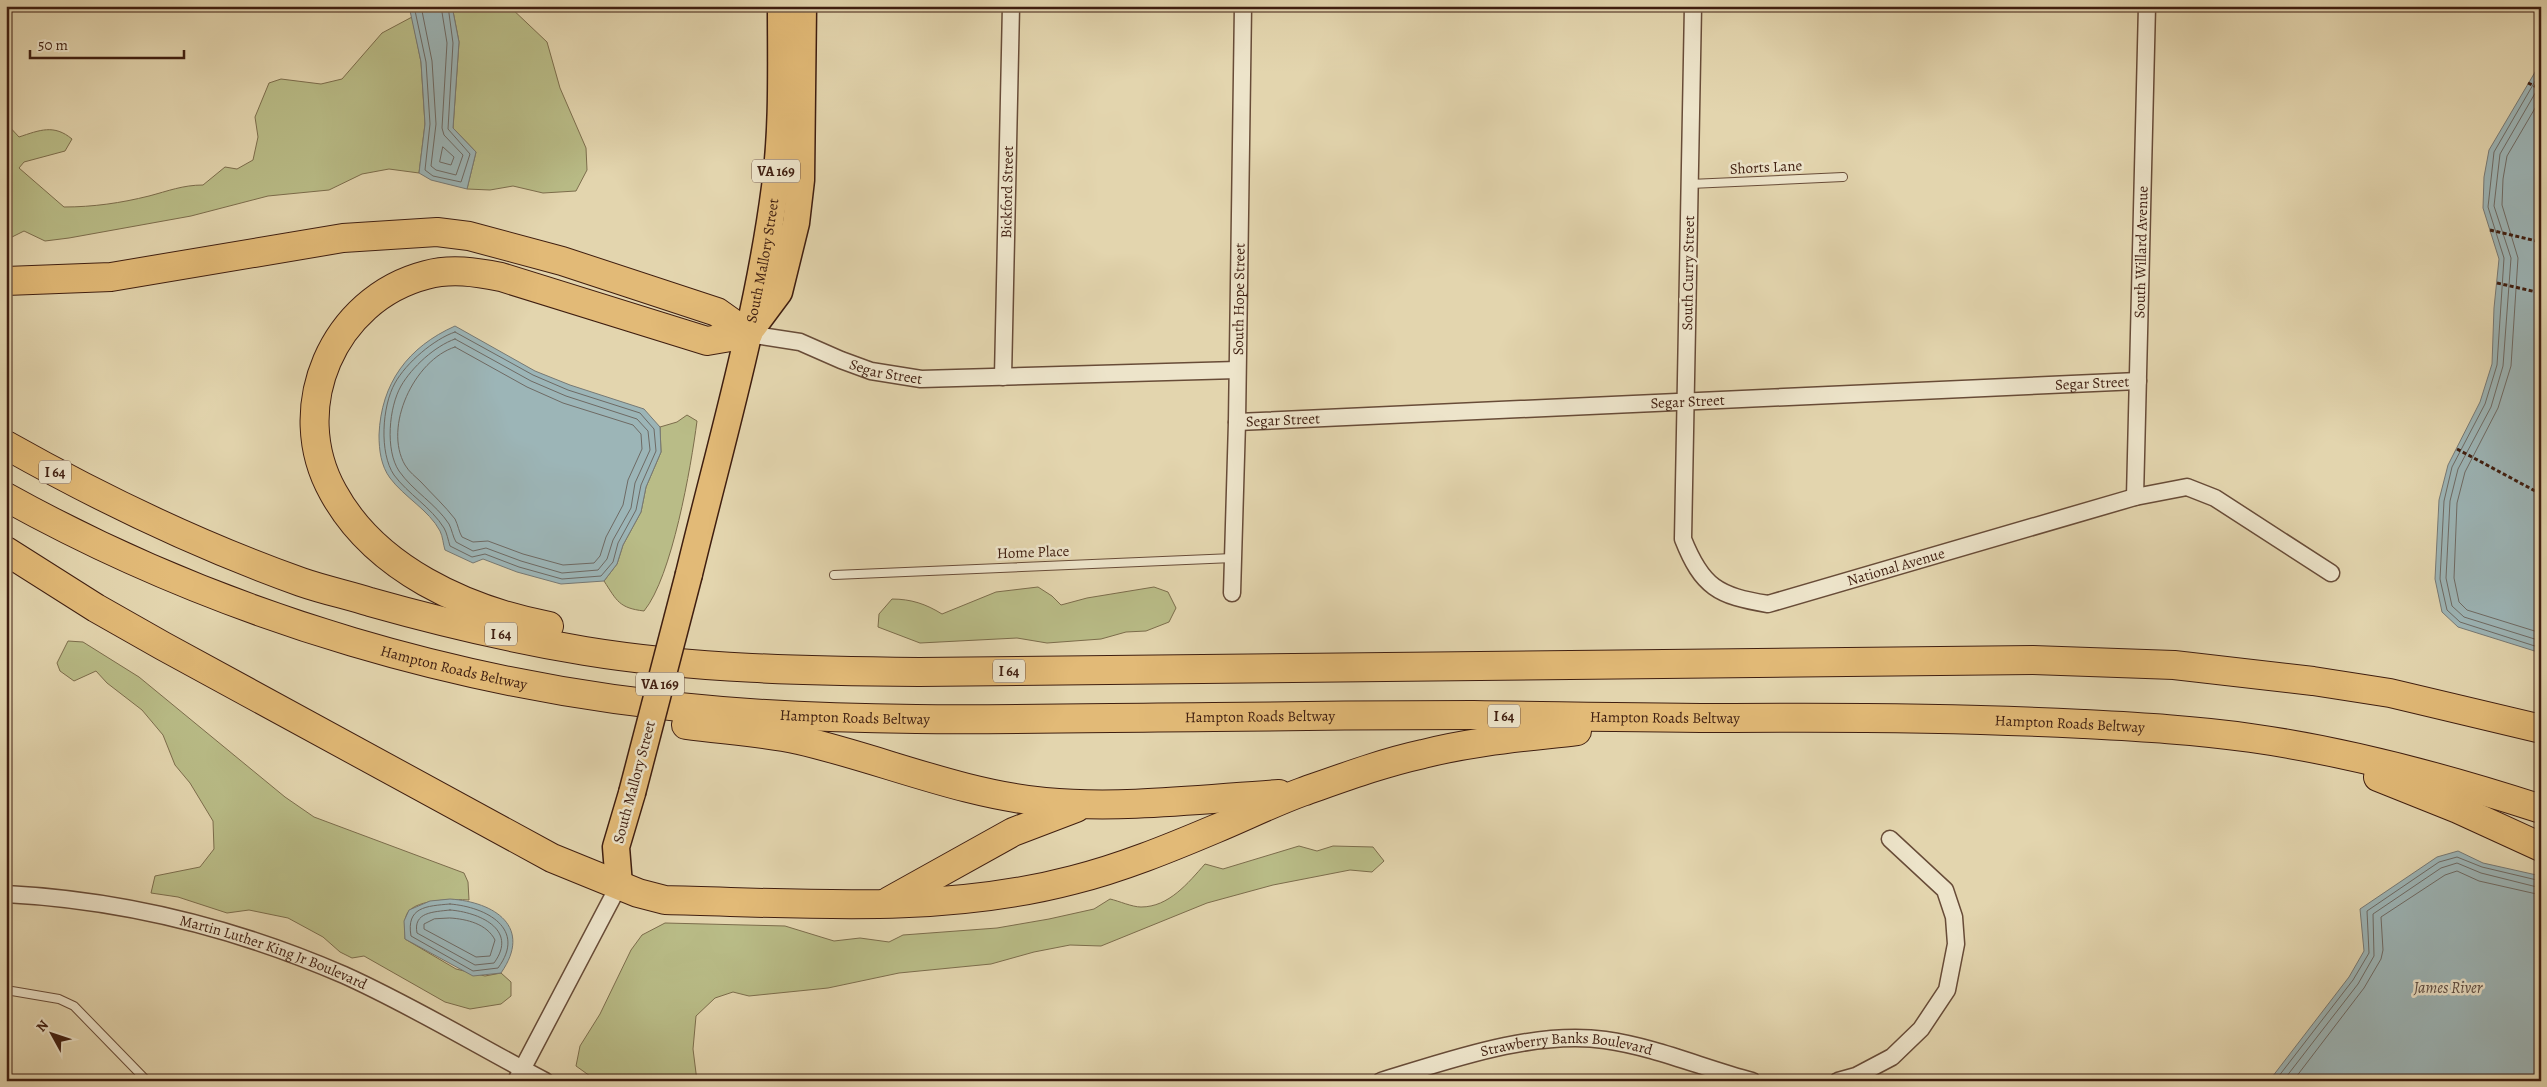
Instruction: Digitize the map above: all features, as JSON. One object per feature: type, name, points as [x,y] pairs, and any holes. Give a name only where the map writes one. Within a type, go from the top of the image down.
[{"type":"highway","points":[[6,281],[111,277],[343,238],[437,232],[469,236],[562,261],[717,312],[748,334]]},
{"type":"highway","points":[[748,334],[707,341],[523,283],[477,272],[452,271],[411,279],[371,302],[351,321],[325,362],[315,401],[316,445],[322,467],[332,492],[346,513],[381,550],[425,581],[448,594],[490,610],[531,623],[591,634],[731,650],[818,655],[919,672]]},
{"type":"highway","name":"I 64","points":[[6,446],[198,540],[302,582],[444,623],[586,651],[733,667],[808,671],[919,672],[2033,660],[2174,664],[2390,693],[2541,729]]},
{"type":"highway","name":"Hampton Roads Beltway","points":[[6,497],[108,550],[239,604],[401,657],[609,699],[714,710],[800,716],[990,718],[1471,715],[2009,720],[2161,729],[2247,738],[2358,757],[2462,783],[2541,809]]},
{"type":"highway","points":[[6,551],[96,608],[287,715],[552,858],[619,885],[665,900],[881,905],[973,899],[1024,891],[1075,880],[1214,830],[1299,793],[1396,761],[1451,748],[1501,740],[1701,718]]},
{"type":"highway","points":[[461,670],[536,704],[798,740],[1012,797],[1088,804],[1299,793]]},
{"type":"highway","points":[[2247,738],[2361,771],[2403,786],[2541,847]]},
{"type":"highway","points":[[881,905],[1013,832],[1088,804]]},
{"type":"main road","name":"South Mallory Street","points":[[619,885],[616,847],[632,793],[689,574],[748,334],[775,187],[778,150],[781,6]]},
{"type":"main road","name":"South Mallory Street","points":[[748,334],[779,292],[796,223],[801,180],[803,6]]},
{"type":"street","name":"Bickford Street","points":[[1002,377],[1011,6]]},
{"type":"street","name":"South Hope Street","points":[[1232,593],[1237,422],[1243,6]]},
{"type":"street","name":"South Curry Street","points":[[1683,539],[1693,6]]},
{"type":"street","name":"South Willard Avenue","points":[[2135,497],[2147,6]]},
{"type":"street","name":"Segar Street","points":[[748,334],[800,342],[858,367],[897,376],[934,379],[1237,370]]},
{"type":"street","name":"Segar Street","points":[[1237,422],[2138,381]]},
{"type":"street","name":"National Avenue","points":[[1683,539],[1693,564],[1714,588],[1738,599],[1768,604],[2135,497],[2187,487],[2215,498],[2331,573]]},
{"type":"street","points":[[1838,1081],[1856,1076],[1892,1057],[1921,1029],[1947,990],[1956,944],[1954,917],[1945,890],[1890,839]]},
{"type":"street","points":[[545,1081],[519,1075],[619,885]]},
{"type":"street","name":"Martin Luther King Jr Boulevard","points":[[6,894],[46,896],[124,907],[236,936],[343,975],[519,1075]]},
{"type":"street","name":"Strawberry Banks Boulevard","points":[[1381,1081],[1457,1058],[1509,1046],[1564,1040],[1604,1040],[1647,1049],[1752,1081]]},
{"type":"lane","name":"Shorts Lane","points":[[1690,184],[1844,177]]},
{"type":"lane","name":"Home Place","points":[[834,575],[1233,558]]},
{"type":"lane","points":[[6,990],[59,999],[74,1006],[147,1081]]},
{"type":"path","points":[[2528,83],[2541,89]]},
{"type":"path","points":[[2490,230],[2541,242]]},
{"type":"path","points":[[2497,282],[2541,293]]},
{"type":"path","points":[[2456,449],[2539,493]]},
{"type":"green space","points":[[452,6],[509,6],[547,42],[560,88],[586,148],[587,170],[576,191],[543,193],[513,186],[490,190],[467,189],[476,152],[453,128],[459,42]]},
{"type":"green space","points":[[412,17],[421,62],[425,124],[419,173],[389,169],[362,174],[329,190],[268,196],[191,216],[45,241],[24,231],[6,240],[6,123],[19,137],[40,131],[53,130],[59,131],[72,139],[65,151],[24,162],[19,168],[64,207],[117,203],[182,187],[203,185],[225,167],[237,169],[253,160],[258,137],[255,117],[269,83],[281,79],[321,84],[342,79],[382,33]]},
{"type":"green space","points":[[687,415],[697,421],[679,521],[654,595],[644,611],[636,610],[620,602],[604,581],[617,564],[623,545],[641,512],[646,487],[661,452],[660,427],[677,422]]},
{"type":"green space","points":[[1038,587],[1052,596],[1061,605],[1087,598],[1154,587],[1168,592],[1176,608],[1169,622],[1146,631],[1126,632],[1101,639],[1047,643],[1017,638],[920,643],[878,627],[879,614],[892,599],[918,603],[942,614],[996,592]]},
{"type":"green space","points":[[68,641],[83,642],[139,677],[285,797],[314,817],[464,873],[468,882],[469,900],[428,902],[413,908],[405,918],[405,939],[456,969],[485,976],[501,973],[511,982],[511,996],[501,1004],[470,1009],[445,1002],[364,956],[352,958],[340,952],[323,937],[288,918],[249,910],[227,913],[178,897],[151,893],[155,876],[200,867],[214,849],[213,821],[190,783],[175,765],[163,735],[142,710],[107,683],[96,671],[74,681],[60,671],[57,663]]},
{"type":"green space","points":[[1299,846],[1317,851],[1333,846],[1373,847],[1384,861],[1372,872],[1350,870],[1273,885],[1207,903],[1101,946],[1070,945],[1034,952],[991,964],[899,973],[828,988],[749,996],[733,992],[715,998],[696,1016],[693,1049],[697,1081],[597,1081],[576,1066],[580,1046],[600,1014],[631,950],[642,935],[665,923],[785,926],[834,941],[860,938],[889,942],[903,935],[997,928],[1049,919],[1094,909],[1110,899],[1137,907],[1151,906],[1177,893],[1205,864],[1223,869]]},
{"type":"water","points":[[409,6],[452,6],[459,42],[453,128],[476,152],[467,189],[431,180],[419,173],[425,124],[421,62]]},
{"type":"water","points":[[2541,62],[2541,653],[2458,627],[2442,612],[2435,579],[2439,500],[2448,465],[2480,402],[2492,364],[2494,308],[2499,259],[2483,208],[2484,177],[2489,150]]},
{"type":"water","points":[[455,326],[535,371],[570,385],[644,409],[660,427],[661,452],[646,487],[641,512],[623,545],[617,564],[604,581],[561,584],[517,572],[483,559],[473,563],[445,550],[441,533],[435,523],[396,485],[384,468],[379,446],[379,435],[385,399],[392,383],[400,369],[411,356],[438,335]]},
{"type":"water","name":"James River","points":[[2458,851],[2483,863],[2541,876],[2541,1081],[2269,1081],[2349,977],[2364,951],[2360,909],[2437,857]]},
{"type":"water","points":[[450,899],[481,905],[504,920],[511,930],[513,942],[510,957],[501,973],[473,976],[405,939],[404,921],[409,910],[430,901]]}]
